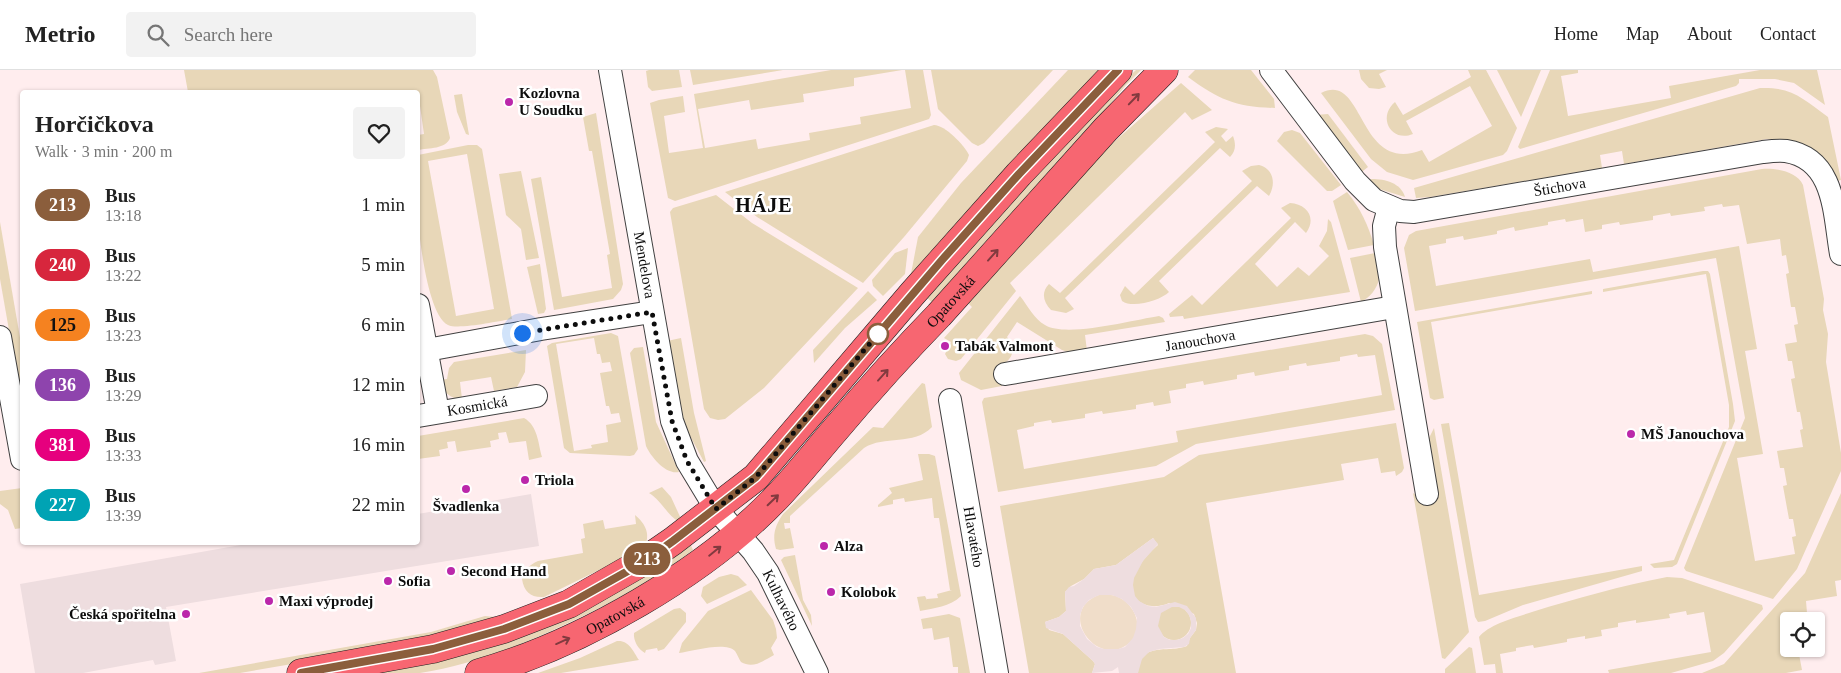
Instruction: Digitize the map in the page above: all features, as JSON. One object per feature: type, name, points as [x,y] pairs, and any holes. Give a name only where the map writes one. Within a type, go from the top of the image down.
[{"type":"main road","name":"Opatovská","points":[[302,673],[433,649],[478,638],[535,618],[569,604],[644,562],[716,509],[756,477],[930,273],[1019,174],[1118,70]]},
{"type":"main road","name":"Opatovská","points":[[479,673],[518,661],[571,638],[616,615],[692,569],[737,533],[777,496],[912,342],[939,315],[1112,123],[1164,70]]},
{"type":"street","name":"Mendelova","points":[[610,70],[672,421],[687,461],[716,509]]},
{"type":"street","name":"Štichova","points":[[1271,70],[1355,182],[1374,200],[1400,211],[1414,212],[1763,152],[1785,151],[1809,159],[1823,174],[1830,194],[1841,254]]},
{"type":"street","points":[[1389,207],[1384,226],[1385,247],[1427,494]]},
{"type":"street","name":"Janouchova","points":[[1004,374],[1394,307]]},
{"type":"street","points":[[427,350],[652,312]]},
{"type":"street","points":[[420,315],[427,350],[428,414]]},
{"type":"street","points":[[0,337],[20,448]]},
{"type":"street","name":"Kosmická","points":[[428,414],[536,396]]},
{"type":"street","name":"Hlavatého","points":[[950,400],[997,673]]},
{"type":"street","points":[[716,509],[737,533]]},
{"type":"street","name":"Kulhavého","points":[[737,533],[760,560],[768,573],[817,673]]},
{"type":"shaded area","points":[[184,70],[433,70],[437,77],[450,138],[448,142],[441,146],[420,150],[420,135],[424,134],[420,90],[188,90]]},
{"type":"shaded area","points":[[679,70],[682,87],[652,91],[648,87],[646,71]]},
{"type":"shaded area","points":[[690,70],[783,70],[693,85]]},
{"type":"shaded area","points":[[831,70],[902,70],[854,78],[854,86],[803,94],[804,102],[751,110],[749,100],[698,109],[705,148],[756,139],[758,149],[810,140],[809,133],[861,124],[860,117],[911,108],[905,70],[923,70],[931,115],[929,119],[675,201],[668,198],[650,103],[683,96],[685,112],[664,116],[669,153],[703,148],[694,94]]},
{"type":"shaded area","points":[[931,70],[1053,70],[984,143],[978,146],[972,143],[938,109]]},
{"type":"shaded area","points":[[1068,70],[1103,70],[910,279],[918,237],[961,183]]},
{"type":"shaded area","points":[[1136,70],[1141,70],[933,303],[926,297],[1055,153]]},
{"type":"shaded area","points":[[1195,70],[1251,70],[1274,99],[1275,108],[1249,106],[1219,97],[1188,77]]},
{"type":"shaded area","points":[[1359,70],[1387,70],[1379,74],[1386,87],[1379,89],[1369,88],[1361,79]]},
{"type":"shaded area","points":[[1468,70],[1486,70],[1517,128],[1507,151],[1503,155],[1413,180],[1387,172],[1371,159],[1321,93],[1335,90],[1346,96],[1373,137],[1385,148],[1401,154],[1422,150],[1429,162],[1492,126],[1470,86],[1406,121],[1413,134],[1405,136],[1393,132],[1389,127],[1387,115],[1395,102],[1403,115],[1471,77]]},
{"type":"shaded area","points":[[1497,70],[1541,70],[1521,117]]},
{"type":"shaded area","points":[[1550,70],[1578,70],[1578,73],[1561,76],[1568,116],[1671,98],[1669,86],[1760,70],[1817,70],[1825,105],[1794,83],[1775,79],[1739,79],[1739,83],[1736,86],[1520,149],[1518,147]]},
{"type":"shaded area","points":[[1181,83],[1212,110],[1192,120],[1185,112],[1010,283],[1016,291],[961,359],[956,361],[948,359],[945,354],[951,342],[944,338],[972,307],[966,301],[1090,163]]},
{"type":"shaded area","points":[[1760,88],[1771,88],[1797,95],[1828,117],[1841,180],[1837,181],[1776,140],[1767,139],[1624,164],[1622,151],[1600,155],[1602,168],[1416,198],[1414,188]]},
{"type":"shaded area","points":[[462,94],[469,135],[466,134],[457,112],[454,95]]},
{"type":"shaded area","points":[[596,113],[623,284],[621,290],[613,299],[554,310],[531,179],[541,177],[562,297],[612,288],[607,255],[610,254],[592,151],[589,151],[583,117]]},
{"type":"shaded area","points":[[1328,114],[1368,167],[1359,174],[1315,115]]},
{"type":"shaded area","points":[[934,125],[943,128],[959,141],[969,155],[967,161],[863,283],[757,217],[725,192]]},
{"type":"shaded area","points":[[1216,127],[1228,129],[1221,136],[1226,142],[1233,136],[1235,147],[1230,157],[1220,148],[1065,298],[1074,309],[1066,313],[1051,310],[1046,304],[1044,297],[1046,287],[1049,284],[1060,293],[1215,142],[1205,132]]},
{"type":"shaded area","points":[[1292,130],[1300,133],[1341,185],[1332,191],[1327,191],[1277,141],[1284,132]]},
{"type":"shaded area","points":[[477,145],[482,149],[512,319],[479,325],[448,325],[441,319],[430,293],[421,244],[420,155]],"holes":[[[467,154],[494,309],[456,316],[428,161]]]},
{"type":"shaded area","points":[[1259,165],[1271,173],[1273,182],[1269,196],[1257,186],[1159,281],[1169,292],[1165,295],[1140,304],[1122,301],[1120,295],[1125,286],[1134,295],[1252,181],[1242,171],[1251,166]]},
{"type":"shaded area","points":[[1762,169],[1785,171],[1800,180],[1803,185],[1824,299],[1823,310],[1828,334],[1826,362],[1841,453],[1841,471],[1797,569],[1773,599],[1686,571],[1684,568],[1745,418],[1716,258],[1415,311],[1404,248],[1409,235],[1416,231]],"holes":[[[1722,204],[1723,207],[1739,205],[1747,244],[1780,239],[1782,256],[1786,255],[1789,273],[1786,274],[1791,307],[1795,307],[1798,324],[1794,325],[1797,342],[1785,344],[1788,361],[1792,361],[1795,378],[1791,379],[1797,412],[1800,412],[1803,429],[1800,430],[1803,447],[1777,451],[1780,468],[1784,468],[1787,485],[1783,486],[1789,519],[1793,519],[1796,536],[1792,537],[1795,554],[1755,561],[1737,458],[1763,454],[1745,351],[1757,349],[1739,246],[1593,272],[1590,259],[1436,286],[1429,246],[1446,243],[1446,239],[1463,236],[1464,240],[1497,234],[1497,231],[1514,227],[1515,231],[1548,225],[1548,222],[1565,219],[1566,222],[1583,219],[1585,232],[1602,229],[1602,225],[1619,222],[1620,225],[1653,220],[1653,216],[1670,213],[1671,216],[1705,211],[1704,207]]]},
{"type":"shaded area","points":[[521,171],[539,258],[526,260],[521,229],[506,215],[499,174]]},
{"type":"shaded area","points":[[1372,179],[1396,185],[1405,197],[1376,188],[1364,180]]},
{"type":"shaded area","points":[[1347,192],[1364,217],[1374,245],[1348,250],[1333,201]]},
{"type":"shaded area","points":[[716,195],[752,223],[858,288],[764,388],[725,419],[718,420],[710,418],[704,409],[670,212],[673,208]]},
{"type":"shaded area","points":[[1290,203],[1301,206],[1308,213],[1311,222],[1306,233],[1295,222],[1255,264],[1277,287],[1298,267],[1309,276],[1329,256],[1319,246],[1327,231],[1328,219],[1331,222],[1350,292],[1184,319],[1183,316],[1170,317],[1169,314],[1192,295],[1202,305],[1291,218],[1281,208]]},
{"type":"shaded area","points":[[0,222],[20,337],[20,393],[0,279]]},
{"type":"shaded area","points":[[908,248],[905,274],[883,296],[873,286],[872,280],[895,253]]},
{"type":"shaded area","points":[[1375,253],[1378,283],[1373,292],[1361,302],[1350,258]]},
{"type":"shaded area","points":[[540,264],[546,309],[544,313],[538,314],[527,267]]},
{"type":"shaded area","points":[[1708,271],[1710,274],[1735,421],[1677,564],[1672,567],[1654,568],[1650,564],[1674,560],[1729,427],[1729,405],[1706,274],[1603,292],[1603,289]]},
{"type":"shaded area","points":[[868,291],[877,300],[845,328],[814,363],[813,350]]},
{"type":"shaded area","points":[[1592,291],[1592,294],[1431,322],[1444,398],[1434,400],[1430,398],[1417,322]]},
{"type":"shaded area","points":[[1020,296],[1038,319],[1045,325],[1055,329],[1068,330],[1100,327],[1159,316],[1165,322],[1085,335],[1087,351],[1071,353],[1062,350],[1017,322],[1007,337],[1012,345],[1012,354],[1008,361],[999,366],[1002,386],[981,390],[961,380],[959,373]]},
{"type":"shaded area","points":[[611,333],[618,336],[638,449],[634,455],[570,453],[564,448],[547,346],[552,343]],"holes":[[[594,338],[597,354],[600,354],[602,363],[610,362],[612,371],[600,373],[606,406],[609,406],[611,414],[619,413],[621,422],[606,425],[608,442],[591,445],[592,448],[574,451],[556,344]]]},
{"type":"shaded area","points":[[1365,334],[1373,336],[1382,344],[1395,410],[1196,444],[1156,466],[998,492],[982,402],[984,398]],"holes":[[[1357,354],[1358,357],[1375,355],[1382,395],[1176,431],[1178,442],[1024,469],[1017,430],[1034,426],[1034,423],[1051,420],[1052,423],[1085,418],[1085,414],[1102,411],[1103,414],[1136,409],[1136,405],[1153,402],[1154,406],[1171,403],[1169,391],[1186,388],[1186,384],[1203,381],[1204,385],[1237,379],[1237,375],[1254,372],[1255,376],[1289,370],[1289,366],[1306,363],[1307,366],[1340,361],[1340,357]]]},
{"type":"shaded area","points":[[681,338],[694,413],[706,461],[704,462],[681,419],[667,341]]},
{"type":"shaded area","points":[[643,347],[656,422],[679,472],[669,471],[664,468],[655,460],[646,446],[630,353],[634,348]]},
{"type":"shaded area","points":[[526,350],[525,372],[517,387],[494,391],[491,377],[460,382],[462,399],[458,399],[447,394],[439,380],[447,379],[449,368],[454,362]]},
{"type":"shaded area","points":[[922,383],[925,384],[932,427],[925,433],[908,439],[881,442],[864,448],[790,516],[790,523],[784,523],[785,529],[790,528],[794,548],[776,549],[775,531],[783,514],[873,427],[883,428]]},
{"type":"shaded area","points":[[524,418],[529,421],[535,430],[542,457],[529,460],[526,441],[509,443],[506,432],[498,433],[499,439],[490,441],[491,447],[457,452],[455,441],[447,442],[448,448],[439,450],[440,456],[420,459],[420,436]]},
{"type":"shaded area","points":[[1396,423],[1404,468],[1396,476],[1395,471],[1381,473],[1378,458],[1341,464],[1344,480],[1206,503],[1236,673],[1138,673],[1140,663],[1149,652],[1187,646],[1196,630],[1197,623],[1194,614],[1169,603],[1148,606],[1142,604],[1134,595],[1132,588],[1137,570],[1146,556],[1158,545],[1153,538],[1116,565],[1094,569],[1084,579],[1071,586],[1065,592],[1066,611],[1059,617],[1045,622],[1049,630],[1063,634],[1093,661],[1095,664],[1092,673],[1029,673],[1000,506],[1164,477],[1199,455]]},
{"type":"shaded area","points":[[1449,423],[1479,595],[1642,566],[1642,571],[1523,605],[1485,621],[1478,622],[1475,617],[1441,424]]},
{"type":"shaded area","points":[[1434,428],[1469,632],[1445,659],[1442,658],[1413,493],[1422,499],[1438,492],[1429,438]]},
{"type":"shaded area","points":[[918,454],[935,456],[961,596],[947,605],[920,611],[917,597],[925,596],[927,600],[938,598],[937,594],[952,590],[950,590],[939,518],[934,518],[932,498],[905,502],[904,498],[893,500],[893,504],[878,507],[892,493],[889,488],[923,480]]},
{"type":"shaded area","points":[[662,487],[671,497],[682,521],[679,522],[671,516],[649,493]]},
{"type":"shaded area","points":[[20,488],[20,528],[15,529],[8,510],[0,504],[0,491]]},
{"type":"shaded area","points":[[1841,493],[1841,580],[1835,581],[1837,596],[1806,601],[1807,612],[1780,612],[1780,657],[1800,657],[1802,670],[1786,673],[1702,673],[1724,664],[1805,573]]},
{"type":"shaded area","points":[[531,494],[539,546],[166,607],[176,661],[155,665],[153,660],[83,673],[35,673],[20,584],[241,545],[420,545],[420,514]]},
{"type":"shaded area","points":[[635,515],[645,526],[647,539],[644,548],[544,597],[532,595],[526,591],[522,579],[526,570],[532,564],[538,561],[583,553],[581,539],[585,538],[583,524],[603,520],[605,529],[636,524]]},
{"type":"shaded area","points":[[1153,538],[1158,544],[1143,561],[1134,578],[1135,596],[1139,601],[1148,606],[1156,607],[1175,602],[1187,606],[1196,618],[1196,630],[1190,638],[1189,644],[1184,647],[1159,649],[1149,652],[1142,659],[1138,673],[1119,673],[1118,667],[1112,671],[1092,673],[1095,664],[1093,661],[1063,634],[1046,628],[1045,622],[1059,617],[1066,611],[1065,592],[1069,587],[1084,579],[1094,569],[1116,565]],"holes":[[[1099,595],[1112,595],[1122,599],[1131,607],[1137,618],[1133,638],[1125,647],[1118,649],[1097,647],[1087,639],[1080,626],[1080,615],[1083,607],[1089,600]],[[1172,607],[1179,607],[1185,610],[1191,621],[1191,628],[1188,634],[1177,640],[1170,640],[1164,637],[1158,626],[1161,613]]]},
{"type":"shaded area","points":[[689,541],[693,550],[642,585],[519,645],[470,662],[437,670],[420,673],[363,673]]},
{"type":"shaded area","points":[[795,555],[803,600],[811,615],[812,626],[781,560],[784,557]]},
{"type":"shaded area","points":[[731,574],[738,576],[747,585],[707,604],[701,596],[703,587],[719,577]]},
{"type":"shaded area","points":[[1667,577],[1682,578],[1762,605],[1763,609],[1724,653],[1713,661],[1671,673],[1609,673],[1608,670],[1711,652],[1704,612],[1687,615],[1686,611],[1669,614],[1670,618],[1636,623],[1636,620],[1618,623],[1618,627],[1601,630],[1602,636],[1585,639],[1585,636],[1567,639],[1567,642],[1534,648],[1533,645],[1516,648],[1516,651],[1500,654],[1503,673],[1496,673],[1495,664],[1484,665],[1479,637],[1489,628],[1519,616],[1582,597]]},
{"type":"shaded area","points":[[751,590],[773,620],[777,638],[771,648],[774,655],[750,665],[741,662],[735,651],[731,648],[717,647],[679,653],[682,643],[708,611]]},
{"type":"shaded area","points":[[1099,595],[1113,595],[1124,600],[1136,616],[1137,629],[1135,635],[1131,641],[1119,649],[1107,650],[1095,645],[1086,636],[1081,625],[1081,614],[1086,603]]},
{"type":"shaded area","points":[[1174,606],[1186,611],[1191,623],[1186,635],[1174,640],[1162,635],[1157,623],[1162,611]]},
{"type":"shaded area","points":[[680,608],[686,613],[686,622],[664,649],[658,651],[657,648],[646,650],[645,653],[641,650],[635,642],[634,633],[674,609]]},
{"type":"shaded area","points":[[949,614],[960,618],[970,673],[958,673],[958,667],[953,667],[949,637],[934,640],[932,628],[923,629],[921,619]]},
{"type":"shaded area","points":[[485,616],[495,617],[496,620],[356,653],[240,673],[199,673],[431,632]]},
{"type":"shaded area","points":[[617,641],[628,644],[639,660],[561,673],[538,673],[580,658]]},
{"type":"shaded area","points":[[1469,647],[1472,648],[1476,673],[1445,673],[1445,669]]},
{"type":"bus line","name":"213","points":[[301,673],[433,649],[478,638],[504,629],[569,604],[644,562],[673,541],[756,477],[942,260],[1019,174],[1118,70]]},
{"type":"place","name":"Kozlovna U Soudku","points":[[509,102]]},
{"type":"place","name":"Tabák Valmont","points":[[945,346]]},
{"type":"place","name":"MŠ Janouchova","points":[[1631,434]]},
{"type":"place","name":"Triola","points":[[525,480]]},
{"type":"place","name":"Švadlenka","points":[[466,489]]},
{"type":"place","name":"Alza","points":[[824,546]]},
{"type":"place","name":"Second Hand","points":[[451,571]]},
{"type":"place","name":"Sofia","points":[[388,581]]},
{"type":"place","name":"Kolobok","points":[[831,592]]},
{"type":"place","name":"Maxi výprodej","points":[[269,601]]},
{"type":"place","name":"Česká spořitelna","points":[[186,614]]},
{"type":"district","name":"HÁJE","points":[[764,205]]},
{"type":"route","points":[[522,333],[652,312],[672,421],[687,461],[716,509],[756,477],[878,334]]}]
